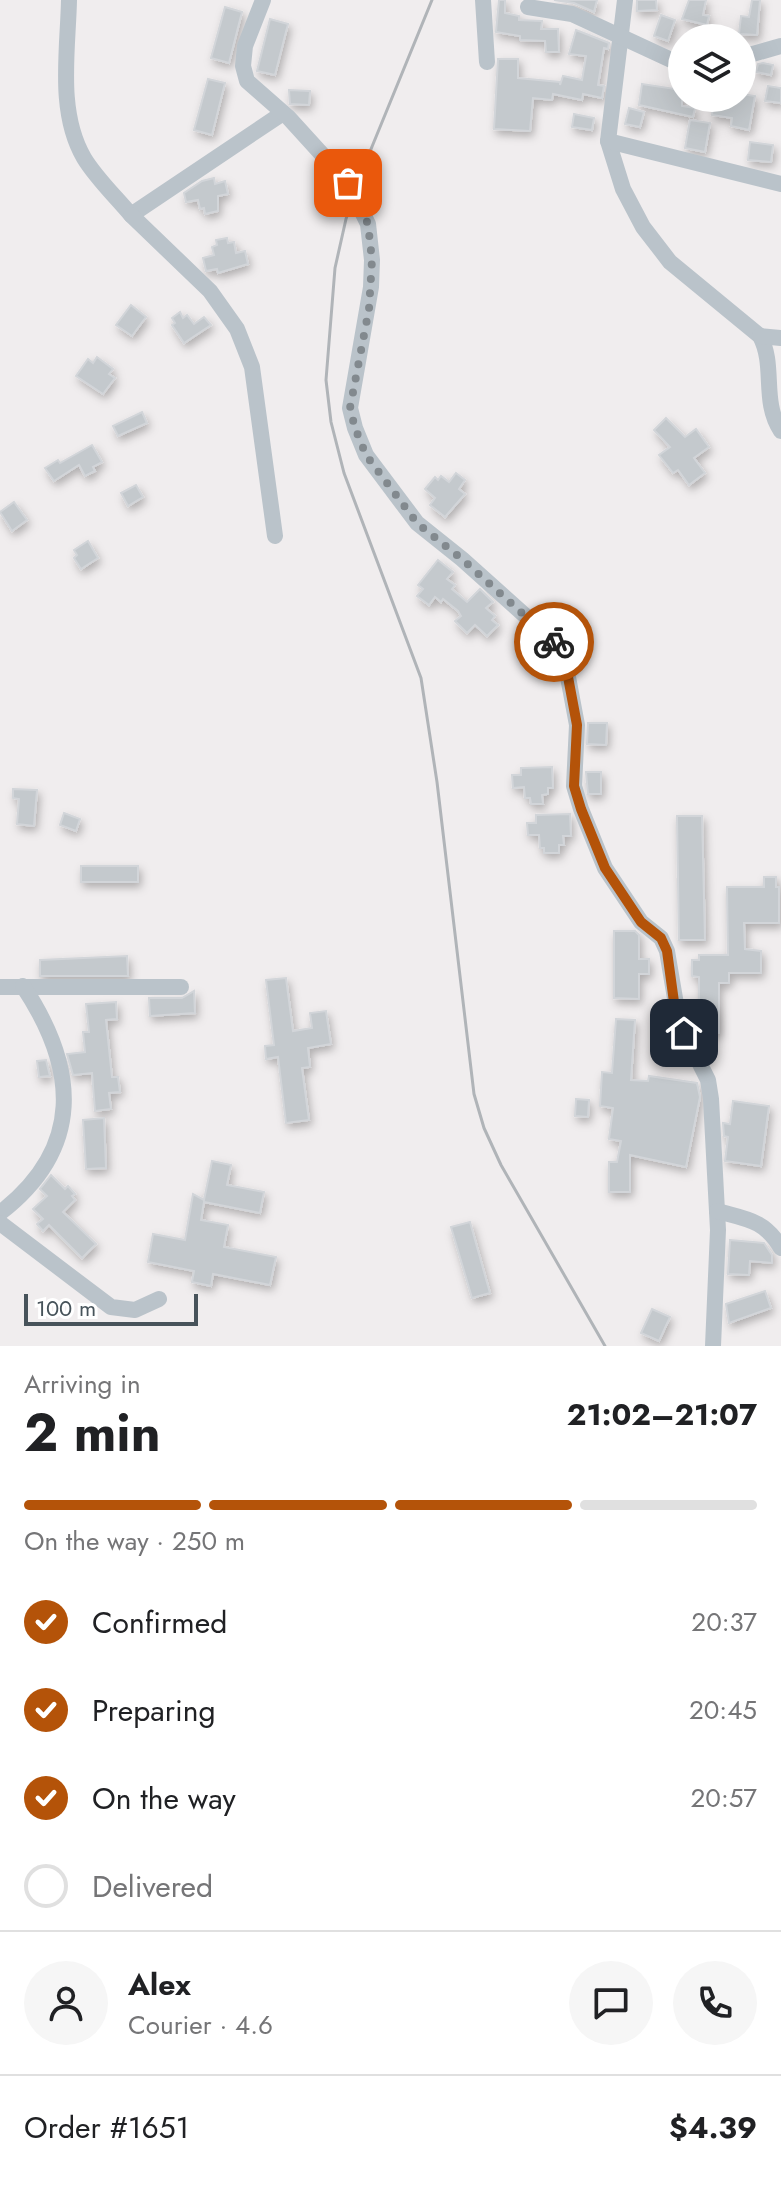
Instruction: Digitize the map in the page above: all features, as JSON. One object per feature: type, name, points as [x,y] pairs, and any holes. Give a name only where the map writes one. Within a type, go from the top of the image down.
[{"type":"street","points":[[69,0],[67,91],[71,123],[84,158],[131,215],[210,291],[237,329],[252,367],[275,536]]},
{"type":"street","points":[[263,0],[245,46],[243,66],[247,81],[283,113],[348,183],[368,224],[372,260],[369,309],[350,408],[366,455],[417,523],[559,646],[565,661],[577,725],[574,786],[581,809],[605,868],[641,922],[661,938],[667,951],[679,1022],[708,1080],[717,1211],[713,1346]]},
{"type":"street","points":[[483,0],[487,62]]},
{"type":"street","points":[[625,0],[608,141],[623,189],[643,227],[670,262],[760,336],[767,349],[769,405],[781,431]]},
{"type":"street","points":[[528,7],[572,14],[668,59]]},
{"type":"street","points":[[756,53],[781,46]]},
{"type":"street","points":[[131,215],[283,113]]},
{"type":"street","points":[[608,141],[781,184]]},
{"type":"street","points":[[760,336],[781,338]]},
{"type":"street","points":[[0,1213],[23,1195],[47,1165],[62,1132],[65,1095],[52,1040],[39,1009],[23,986]]},
{"type":"street","points":[[0,987],[181,987]]},
{"type":"street","points":[[717,1211],[757,1221],[775,1237],[781,1248]]},
{"type":"street","points":[[0,1223],[111,1307],[135,1310],[159,1299]]},
{"type":"building","points":[[499,0],[505,0],[505,13],[519,16],[519,20],[542,21],[541,29],[558,29],[559,52],[546,52],[545,41],[520,40],[520,36],[496,32]]},
{"type":"building","points":[[554,0],[597,0],[594,12],[574,3]]},
{"type":"building","points":[[637,0],[656,0],[657,10],[637,11]]},
{"type":"building","points":[[689,0],[706,0],[703,15],[709,16],[707,24],[682,19]]},
{"type":"building","points":[[752,0],[760,0],[757,35],[756,24],[740,24],[741,16],[749,17]]},
{"type":"building","points":[[225,7],[242,12],[229,63],[211,58]]},
{"type":"building","points":[[661,15],[675,20],[674,24],[668,24],[668,41],[654,36]]},
{"type":"building","points":[[270,19],[288,24],[275,75],[257,71]]},
{"type":"building","points":[[576,30],[609,43],[608,49],[604,48],[598,85],[604,86],[602,98],[583,94],[582,100],[553,94],[552,100],[533,98],[530,131],[494,129],[498,59],[518,59],[518,78],[560,82],[560,85],[563,76],[582,80],[586,56],[569,54]]},
{"type":"building","points":[[758,64],[773,65],[771,75],[756,72]]},
{"type":"building","points":[[208,79],[225,83],[212,135],[194,130]]},
{"type":"building","points":[[642,84],[668,88],[668,111],[639,105]]},
{"type":"building","points":[[768,86],[781,88],[781,103],[765,101]]},
{"type":"building","points":[[289,90],[310,91],[309,105],[290,104]]},
{"type":"building","points":[[629,108],[644,112],[640,127],[625,124]]},
{"type":"building","points":[[670,112],[694,112],[693,117]]},
{"type":"building","points":[[712,112],[752,112],[749,130],[731,126],[732,118],[712,115]]},
{"type":"building","points":[[574,114],[594,118],[592,130],[572,127]]},
{"type":"building","points":[[690,120],[710,123],[705,152],[685,148]]},
{"type":"building","points":[[750,142],[773,145],[771,162],[748,160]]},
{"type":"building","points":[[214,178],[215,184],[225,181],[228,194],[218,196],[218,211],[205,214],[198,200],[186,202],[184,193],[202,181]]},
{"type":"building","points":[[227,238],[228,243],[234,242],[236,253],[245,251],[248,264],[218,273],[217,269],[206,271],[203,258],[214,255],[212,247],[217,245],[216,240]]},
{"type":"building","points":[[131,305],[146,317],[132,336],[116,325]]},
{"type":"building","points":[[180,312],[183,318],[187,315],[194,324],[204,317],[211,325],[184,343],[172,325],[175,323],[172,318]]},
{"type":"building","points":[[97,357],[113,369],[109,374],[115,378],[103,394],[76,376],[88,359],[93,363]]},
{"type":"building","points":[[142,412],[147,423],[118,436],[113,426]]},
{"type":"building","points":[[666,418],[685,437],[696,429],[709,447],[694,458],[705,473],[689,485],[678,470],[673,473],[659,455],[670,447],[654,430]]},
{"type":"building","points":[[92,445],[102,462],[93,467],[95,471],[85,476],[79,465],[54,481],[45,468]]},
{"type":"building","points":[[456,473],[465,480],[459,489],[465,494],[445,517],[430,505],[435,498],[425,489],[435,477],[438,480],[441,476],[449,482]]},
{"type":"building","points":[[136,485],[143,497],[128,506],[121,493]]},
{"type":"building","points":[[14,502],[27,520],[12,531],[0,512]]},
{"type":"building","points":[[88,541],[98,558],[81,569],[74,558],[77,555],[74,550]]},
{"type":"building","points":[[438,560],[453,572],[447,579],[455,585],[452,589],[467,602],[480,589],[493,602],[486,608],[495,616],[492,620],[498,625],[487,636],[475,625],[467,633],[455,621],[461,616],[458,611],[443,599],[441,602],[435,597],[429,605],[417,596],[423,589],[418,585]]},
{"type":"building","points":[[588,723],[607,723],[606,745],[587,744]]},
{"type":"building","points":[[552,767],[553,788],[548,788],[548,794],[542,795],[543,804],[531,804],[530,798],[525,798],[524,787],[513,788],[512,775],[521,775],[521,768]]},
{"type":"building","points":[[586,772],[601,772],[601,794],[588,794]]},
{"type":"building","points":[[13,789],[37,790],[34,826],[17,824],[19,799],[13,798]]},
{"type":"building","points":[[64,813],[80,819],[76,831],[60,825]]},
{"type":"building","points":[[570,814],[571,836],[563,836],[564,845],[559,845],[559,853],[544,853],[544,848],[540,848],[539,835],[528,835],[527,823],[536,823],[536,815]]},
{"type":"building","points":[[677,816],[702,816],[705,940],[679,940]]},
{"type":"building","points":[[81,866],[138,866],[138,882],[81,882]]},
{"type":"building","points":[[764,877],[776,877],[779,923],[744,923],[745,949],[761,951],[761,973],[729,973],[729,983],[719,983],[719,1033],[699,1032],[699,977],[692,976],[692,960],[699,960],[699,955],[728,955],[727,887],[764,887]]},
{"type":"building","points":[[614,931],[635,931],[639,935],[639,959],[649,959],[649,974],[639,974],[639,999],[614,998]]},
{"type":"building","points":[[127,956],[128,976],[40,976],[40,960]]},
{"type":"building","points":[[286,978],[293,1031],[312,1028],[310,1013],[326,1011],[331,1044],[308,1048],[310,1067],[302,1068],[309,1120],[286,1123],[278,1057],[266,1059],[265,1046],[274,1045],[266,980]]},
{"type":"building","points":[[194,991],[195,1013],[150,1016],[149,998],[182,998]]},
{"type":"building","points":[[116,1002],[117,1019],[106,1020],[112,1077],[118,1077],[120,1092],[109,1093],[111,1109],[95,1111],[92,1073],[73,1075],[67,1054],[85,1052],[83,1032],[89,1032],[86,1004]]},
{"type":"building","points":[[616,1019],[635,1020],[631,1080],[648,1081],[649,1076],[697,1083],[700,1097],[686,1167],[630,1155],[630,1192],[609,1192],[609,1162],[617,1162],[621,1141],[609,1139],[613,1108],[600,1106],[602,1072],[612,1073]]},
{"type":"building","points":[[46,1060],[50,1076],[39,1077],[37,1061]]},
{"type":"building","points":[[576,1099],[589,1100],[588,1117],[575,1116]]},
{"type":"building","points":[[733,1101],[769,1106],[761,1166],[725,1161],[728,1137],[724,1136],[723,1123],[730,1124]]},
{"type":"building","points":[[104,1118],[106,1168],[86,1169],[83,1120]]},
{"type":"building","points":[[212,1161],[231,1165],[227,1185],[264,1192],[260,1213],[204,1202],[201,1220],[228,1225],[224,1247],[276,1257],[270,1285],[213,1274],[211,1286],[192,1282],[194,1271],[148,1262],[153,1234],[185,1240],[193,1194],[204,1200]]},
{"type":"building","points":[[51,1175],[75,1194],[72,1196],[75,1200],[63,1212],[96,1244],[82,1258],[49,1225],[43,1231],[37,1224],[43,1219],[33,1209],[47,1196],[40,1189]]},
{"type":"building","points":[[470,1222],[490,1293],[472,1298],[451,1227]]},
{"type":"building","points":[[730,1240],[764,1243],[772,1255],[772,1263],[750,1261],[749,1275],[728,1274]]},
{"type":"building","points":[[765,1291],[771,1308],[729,1323],[726,1304]]},
{"type":"building","points":[[652,1309],[670,1317],[659,1341],[641,1333]]},
{"type":"railway","points":[[432,0],[360,176],[346,219],[335,268],[326,380],[331,422],[344,473],[421,678],[437,782],[474,1094],[484,1128],[501,1165],[605,1346]]},
{"type":"way so far","points":[[348,183],[368,224],[372,260],[369,309],[350,408],[366,455],[417,523],[554,642]]},
{"type":"route","points":[[554,642],[565,661],[577,725],[574,786],[581,809],[605,868],[641,922],[661,938],[667,951],[674,1002],[684,1033]]}]
